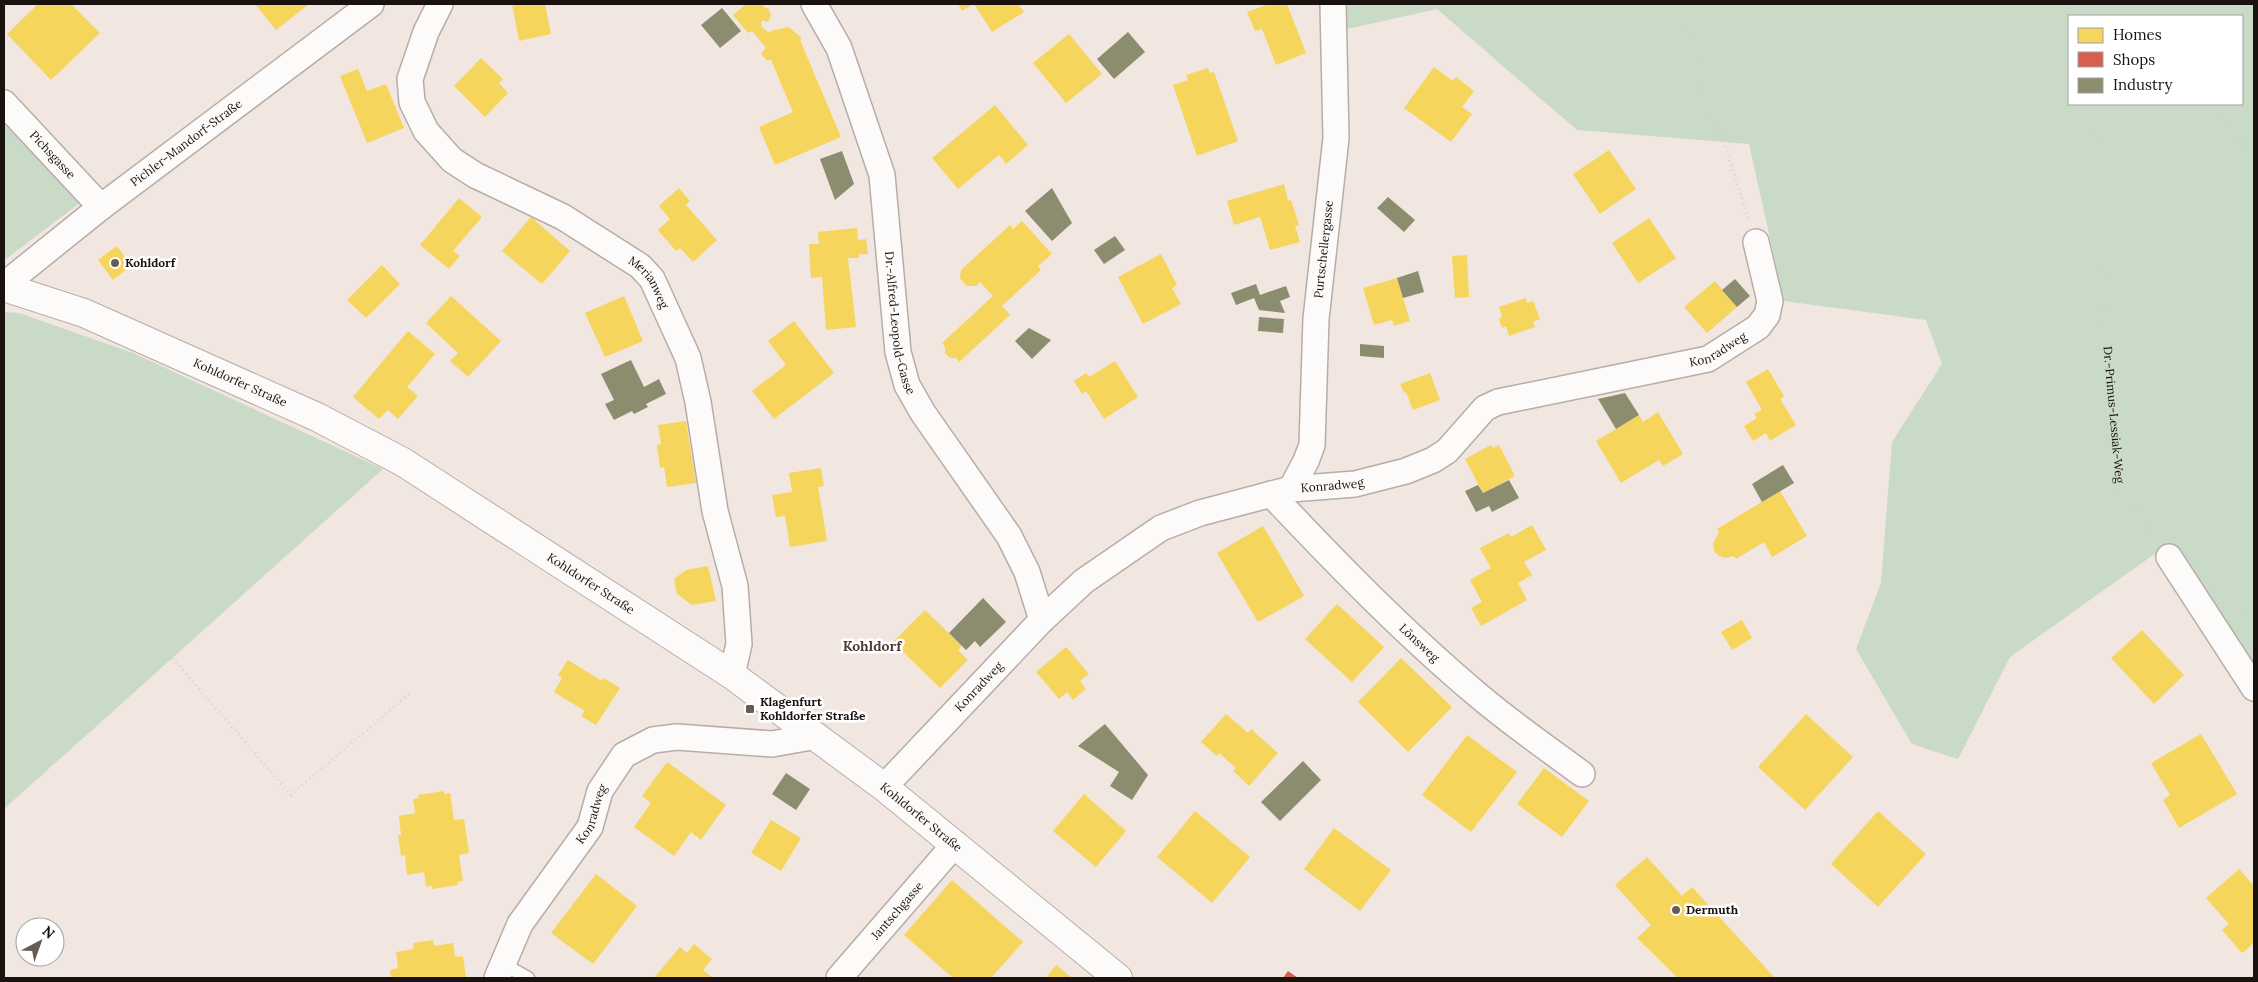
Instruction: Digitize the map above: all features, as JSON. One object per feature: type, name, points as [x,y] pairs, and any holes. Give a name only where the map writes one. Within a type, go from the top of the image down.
[{"type":"street","name":"Pichler-Mandorf-Straße","points":[[4,286],[101,207],[371,4]]},
{"type":"street","name":"Merianweg","points":[[440,4],[426,32],[410,79],[412,102],[426,131],[452,160],[476,175],[564,217],[640,266],[652,279],[688,358],[698,402],[715,511],[735,586],[739,644],[732,675]]},
{"type":"street","name":"Dr.-Alfred-Leopold-Gasse","points":[[814,4],[840,48],[882,174],[898,352],[907,385],[923,413],[1009,536],[1027,572],[1042,620]]},
{"type":"street","name":"Purtschellergasse","points":[[1281,492],[1306,461],[1312,445],[1316,319],[1336,138],[1333,4]]},
{"type":"street","name":"Pichsgasse","points":[[4,103],[101,207]]},
{"type":"street","name":"Konradweg","points":[[884,787],[1042,620],[1084,581],[1161,528],[1200,513],[1281,492],[1355,484],[1406,471],[1433,460],[1447,451],[1485,408],[1498,402],[1708,359],[1758,326],[1767,315],[1770,301],[1756,242]]},
{"type":"street","name":"Kohldorfer Straße","points":[[4,286],[92,317],[308,414],[403,462],[732,675],[817,736],[955,844],[1118,978]]},
{"type":"street","name":"Lönsweg","points":[[1281,492],[1319,546],[1418,642],[1479,696],[1582,774]]},
{"type":"street","points":[[2170,557],[2254,688]]},
{"type":"street","name":"Konradweg","points":[[500,971],[520,924],[590,827],[600,790],[624,755],[653,740],[677,737],[772,744],[817,736]]},
{"type":"street","name":"Jantschgasse","points":[[839,978],[955,844]]},
{"type":"lane","name":"Konradweg","points":[[500,971],[528,978]]},
{"type":"path","points":[[1678,4],[1696,44],[1706,94],[1726,148],[1756,242]]},
{"type":"path","points":[[2076,4],[2094,15]]},
{"type":"path","name":"Dr.-Primus-Lessiak-Weg","points":[[2089,105],[2098,160],[2104,308],[2120,486],[2170,557]]},
{"type":"path","points":[[2205,105],[2254,153]]},
{"type":"path","points":[[166,651],[292,795],[410,694]]},
{"type":"green space","points":[[1345,4],[2254,4],[2254,675],[2163,548],[2010,657],[1958,759],[1912,744],[1856,649],[1881,583],[1892,442],[1942,364],[1926,320],[1784,301],[1749,144],[1577,130],[1437,9],[1347,29]]},
{"type":"green space","points":[[4,124],[81,202],[6,259],[4,259]]},
{"type":"green space","points":[[4,312],[19,313],[133,353],[383,469],[4,809]]},
{"type":"building: Homes","points":[[38,4],[71,4],[100,33],[51,80],[7,34]]},
{"type":"building: Homes","points":[[255,4],[309,4],[276,30]]},
{"type":"building: Homes","points":[[512,4],[545,4],[551,34],[519,41]]},
{"type":"building: Homes","points":[[746,4],[763,4],[764,7],[769,9],[771,16],[768,22],[762,20],[761,26],[769,33],[789,27],[802,38],[800,40],[841,137],[775,165],[759,127],[793,112],[771,60],[766,60],[761,53],[766,48],[752,31],[748,33],[733,15]]},
{"type":"building: Homes","points":[[958,4],[973,4],[962,11]]},
{"type":"building: Homes","points":[[974,4],[1018,4],[1024,12],[992,32]]},
{"type":"building: Homes","points":[[1269,4],[1287,4],[1306,53],[1276,65],[1262,29],[1255,31],[1247,12]]},
{"type":"building: Homes","points":[[1069,34],[1102,74],[1066,103],[1033,63]]},
{"type":"building: Homes","points":[[481,58],[503,79],[499,83],[508,93],[485,117],[454,86]]},
{"type":"building: Homes","points":[[1434,67],[1453,81],[1456,77],[1474,91],[1462,107],[1472,114],[1451,142],[1404,108]]},
{"type":"building: Homes","points":[[1208,68],[1210,73],[1214,72],[1238,141],[1197,156],[1173,85],[1188,80],[1186,75]]},
{"type":"building: Homes","points":[[358,69],[367,91],[386,84],[404,128],[367,143],[340,76]]},
{"type":"building: Homes","points":[[995,105],[1028,145],[1006,164],[999,155],[958,189],[932,158]]},
{"type":"building: Homes","points":[[1609,150],[1636,189],[1600,214],[1573,174]]},
{"type":"building: Homes","points":[[1284,184],[1288,201],[1291,200],[1299,225],[1295,226],[1300,242],[1270,250],[1260,217],[1234,225],[1227,201]]},
{"type":"building: Homes","points":[[679,188],[690,201],[686,205],[717,240],[693,262],[680,248],[676,251],[658,230],[670,219],[659,206]]},
{"type":"building: Homes","points":[[459,198],[482,217],[453,251],[460,256],[449,269],[420,245]]},
{"type":"building: Homes","points":[[531,217],[570,251],[542,284],[502,251]]},
{"type":"building: Homes","points":[[1649,218],[1676,258],[1638,283],[1612,243]]},
{"type":"building: Homes","points":[[1022,221],[1052,254],[1038,266],[1041,270],[1002,306],[1010,315],[959,362],[956,358],[950,358],[945,353],[945,347],[942,343],[993,296],[980,282],[976,286],[967,286],[960,278],[961,270],[1010,225],[1013,229]]},
{"type":"building: Homes","points":[[857,228],[858,240],[866,239],[868,254],[859,254],[859,258],[848,258],[856,327],[826,330],[822,277],[811,278],[809,244],[819,244],[818,232]]},
{"type":"building: Homes","name":"Kohldorf","points":[[117,246],[131,266],[113,280],[98,260]]},
{"type":"building: Homes","points":[[1161,254],[1177,285],[1172,288],[1181,304],[1143,324],[1118,277]]},
{"type":"building: Homes","points":[[1467,255],[1469,297],[1455,298],[1452,256]]},
{"type":"building: Homes","points":[[382,265],[400,284],[366,318],[347,300]]},
{"type":"building: Homes","points":[[1397,278],[1410,321],[1394,326],[1392,320],[1374,325],[1363,288]]},
{"type":"building: Homes","points":[[1715,281],[1737,307],[1707,333],[1684,307]]},
{"type":"building: Homes","points":[[451,296],[501,341],[468,377],[450,361],[458,353],[426,323]]},
{"type":"building: Homes","points":[[624,296],[643,341],[605,357],[585,313]]},
{"type":"building: Homes","points":[[1526,298],[1527,303],[1533,301],[1540,319],[1533,322],[1535,327],[1509,336],[1506,326],[1502,328],[1499,319],[1502,317],[1499,307]]},
{"type":"building: Homes","points":[[794,321],[834,373],[774,419],[752,391],[786,365],[768,341]]},
{"type":"building: Homes","points":[[408,331],[435,354],[407,387],[418,396],[398,419],[388,410],[379,419],[353,397]]},
{"type":"building: Homes","points":[[1115,361],[1138,397],[1104,419],[1086,391],[1082,394],[1074,381],[1086,373],[1089,377]]},
{"type":"building: Homes","points":[[1768,369],[1784,396],[1780,399],[1796,425],[1770,441],[1766,433],[1753,441],[1744,426],[1757,418],[1754,414],[1762,410],[1746,382]]},
{"type":"building: Homes","points":[[1430,373],[1440,400],[1413,410],[1406,392],[1404,393],[1400,384]]},
{"type":"building: Homes","points":[[1658,412],[1683,454],[1663,466],[1659,460],[1621,483],[1596,441],[1639,415],[1643,422]]},
{"type":"building: Homes","points":[[686,421],[696,483],[667,487],[664,467],[660,468],[657,445],[661,444],[658,425]]},
{"type":"building: Homes","points":[[1491,445],[1493,448],[1499,445],[1515,476],[1483,493],[1465,459]]},
{"type":"building: Homes","points":[[821,468],[824,486],[818,487],[827,541],[790,547],[785,516],[776,517],[772,495],[792,492],[789,473]]},
{"type":"building: Homes","points":[[1780,491],[1807,536],[1772,557],[1764,542],[1736,559],[1734,556],[1725,558],[1719,556],[1714,551],[1713,544],[1719,532],[1717,529]]},
{"type":"building: Homes","points":[[1532,525],[1546,550],[1524,562],[1532,575],[1518,583],[1527,600],[1481,626],[1471,608],[1482,602],[1470,580],[1491,568],[1480,548],[1509,533],[1511,537]]},
{"type":"building: Homes","points":[[1263,526],[1304,596],[1258,622],[1217,553]]},
{"type":"building: Homes","points":[[708,566],[716,601],[692,605],[677,594],[674,579],[686,570]]},
{"type":"building: Homes","points":[[1337,604],[1384,647],[1352,682],[1305,639]]},
{"type":"building: Homes","points":[[925,610],[962,646],[958,650],[968,660],[940,688],[893,642]]},
{"type":"building: Homes","points":[[1742,620],[1752,638],[1732,650],[1721,632]]},
{"type":"building: Homes","points":[[2142,630],[2184,675],[2154,704],[2111,658]]},
{"type":"building: Homes","points":[[1066,647],[1089,674],[1080,681],[1086,689],[1073,700],[1067,692],[1059,699],[1036,672]]},
{"type":"building: Homes","points":[[1401,658],[1452,707],[1408,752],[1358,702]]},
{"type":"building: Homes","points":[[568,660],[602,681],[604,678],[620,688],[596,725],[581,716],[585,711],[554,692],[562,678],[558,675]]},
{"type":"building: Homes","points":[[1226,714],[1248,733],[1251,729],[1278,753],[1249,786],[1233,771],[1236,768],[1219,753],[1217,756],[1201,742]]},
{"type":"building: Homes","points":[[1806,714],[1853,757],[1805,810],[1758,767]]},
{"type":"building: Homes","points":[[2201,734],[2237,794],[2179,828],[2163,800],[2170,795],[2151,763]]},
{"type":"building: Homes","points":[[1467,735],[1517,772],[1471,832],[1422,795]]},
{"type":"building: Homes","points":[[667,762],[726,805],[701,840],[691,832],[674,856],[634,827],[651,803],[642,796]]},
{"type":"building: Homes","points":[[1544,768],[1589,801],[1562,837],[1517,804]]},
{"type":"building: Homes","points":[[444,791],[444,794],[450,793],[454,820],[464,819],[469,853],[459,855],[463,881],[457,882],[458,885],[432,889],[432,886],[426,887],[424,872],[407,875],[405,855],[401,856],[398,835],[401,835],[399,816],[415,813],[413,799],[419,798],[418,795]]},
{"type":"building: Homes","points":[[1084,794],[1126,831],[1096,867],[1053,831]]},
{"type":"building: Homes","points":[[1195,811],[1250,857],[1212,903],[1157,857]]},
{"type":"building: Homes","points":[[1878,811],[1926,854],[1878,907],[1831,864]]},
{"type":"building: Homes","points":[[771,820],[801,838],[781,871],[751,853]]},
{"type":"building: Homes","points":[[1334,828],[1391,870],[1360,911],[1304,869]]},
{"type":"building: Homes","name":"Dermuth","points":[[1647,857],[1682,896],[1692,887],[1775,978],[1678,978],[1637,938],[1651,925],[1615,885]]},
{"type":"building: Homes","points":[[2239,869],[2254,886],[2254,943],[2242,953],[2222,930],[2229,924],[2206,898]]},
{"type":"building: Homes","points":[[596,874],[637,906],[593,964],[551,933]]},
{"type":"building: Homes","points":[[952,880],[1023,942],[991,978],[953,978],[904,935]]},
{"type":"building: Homes","points":[[433,940],[434,946],[453,943],[455,957],[463,956],[466,978],[391,978],[390,970],[398,968],[396,952],[414,949],[413,943]]},
{"type":"building: Homes","points":[[694,944],[712,959],[703,970],[713,978],[654,978],[680,947],[687,953]]},
{"type":"building: Homes","points":[[1056,965],[1072,978],[1046,978]]},
{"type":"building: Shops","points":[[1288,971],[1298,978],[1283,978]]},
{"type":"building: Industry","points":[[722,8],[741,31],[720,48],[701,25]]},
{"type":"building: Industry","points":[[1128,32],[1145,52],[1114,79],[1097,59]]},
{"type":"building: Industry","points":[[842,151],[854,184],[835,200],[820,159]]},
{"type":"building: Industry","points":[[1052,188],[1072,223],[1052,241],[1025,211]]},
{"type":"building: Industry","points":[[1388,197],[1415,220],[1404,232],[1377,208]]},
{"type":"building: Industry","points":[[1115,236],[1125,250],[1104,264],[1094,250]]},
{"type":"building: Industry","points":[[1418,271],[1424,292],[1403,298],[1397,278]]},
{"type":"building: Industry","points":[[1735,279],[1750,296],[1737,307],[1722,290]]},
{"type":"building: Industry","points":[[1256,284],[1260,295],[1286,286],[1290,297],[1280,301],[1285,313],[1259,310],[1254,298],[1236,305],[1231,293]]},
{"type":"building: Industry","points":[[1259,317],[1284,319],[1283,333],[1258,331]]},
{"type":"building: Industry","points":[[1029,328],[1051,340],[1032,359],[1015,341]]},
{"type":"building: Industry","points":[[1360,344],[1384,346],[1384,358],[1360,356]]},
{"type":"building: Industry","points":[[631,360],[644,387],[659,379],[666,394],[646,404],[648,407],[634,414],[632,411],[614,420],[605,404],[614,400],[601,374]]},
{"type":"building: Industry","points":[[1625,393],[1639,415],[1616,429],[1598,399]]},
{"type":"building: Industry","points":[[1783,465],[1794,483],[1762,502],[1752,484]]},
{"type":"building: Industry","points":[[1509,480],[1519,498],[1492,512],[1489,506],[1476,512],[1465,491],[1478,485],[1483,493]]},
{"type":"building: Industry","points":[[983,598],[1006,622],[980,647],[975,641],[966,650],[949,633]]},
{"type":"building: Industry","points":[[1105,724],[1148,775],[1132,800],[1110,786],[1119,772],[1078,746]]},
{"type":"building: Industry","points":[[1303,761],[1321,780],[1280,821],[1261,802]]},
{"type":"building: Industry","points":[[786,773],[810,789],[796,810],[772,794]]},
{"type":"place","name":"Kohldorf","points":[[115,263]]},
{"type":"place","name":"Klagenfurt Kohldorfer Straße","points":[[750,709]]},
{"type":"place","name":"Dermuth","points":[[1676,910]]},
{"type":"district","name":"Kohldorf","points":[[872,646]]}]
